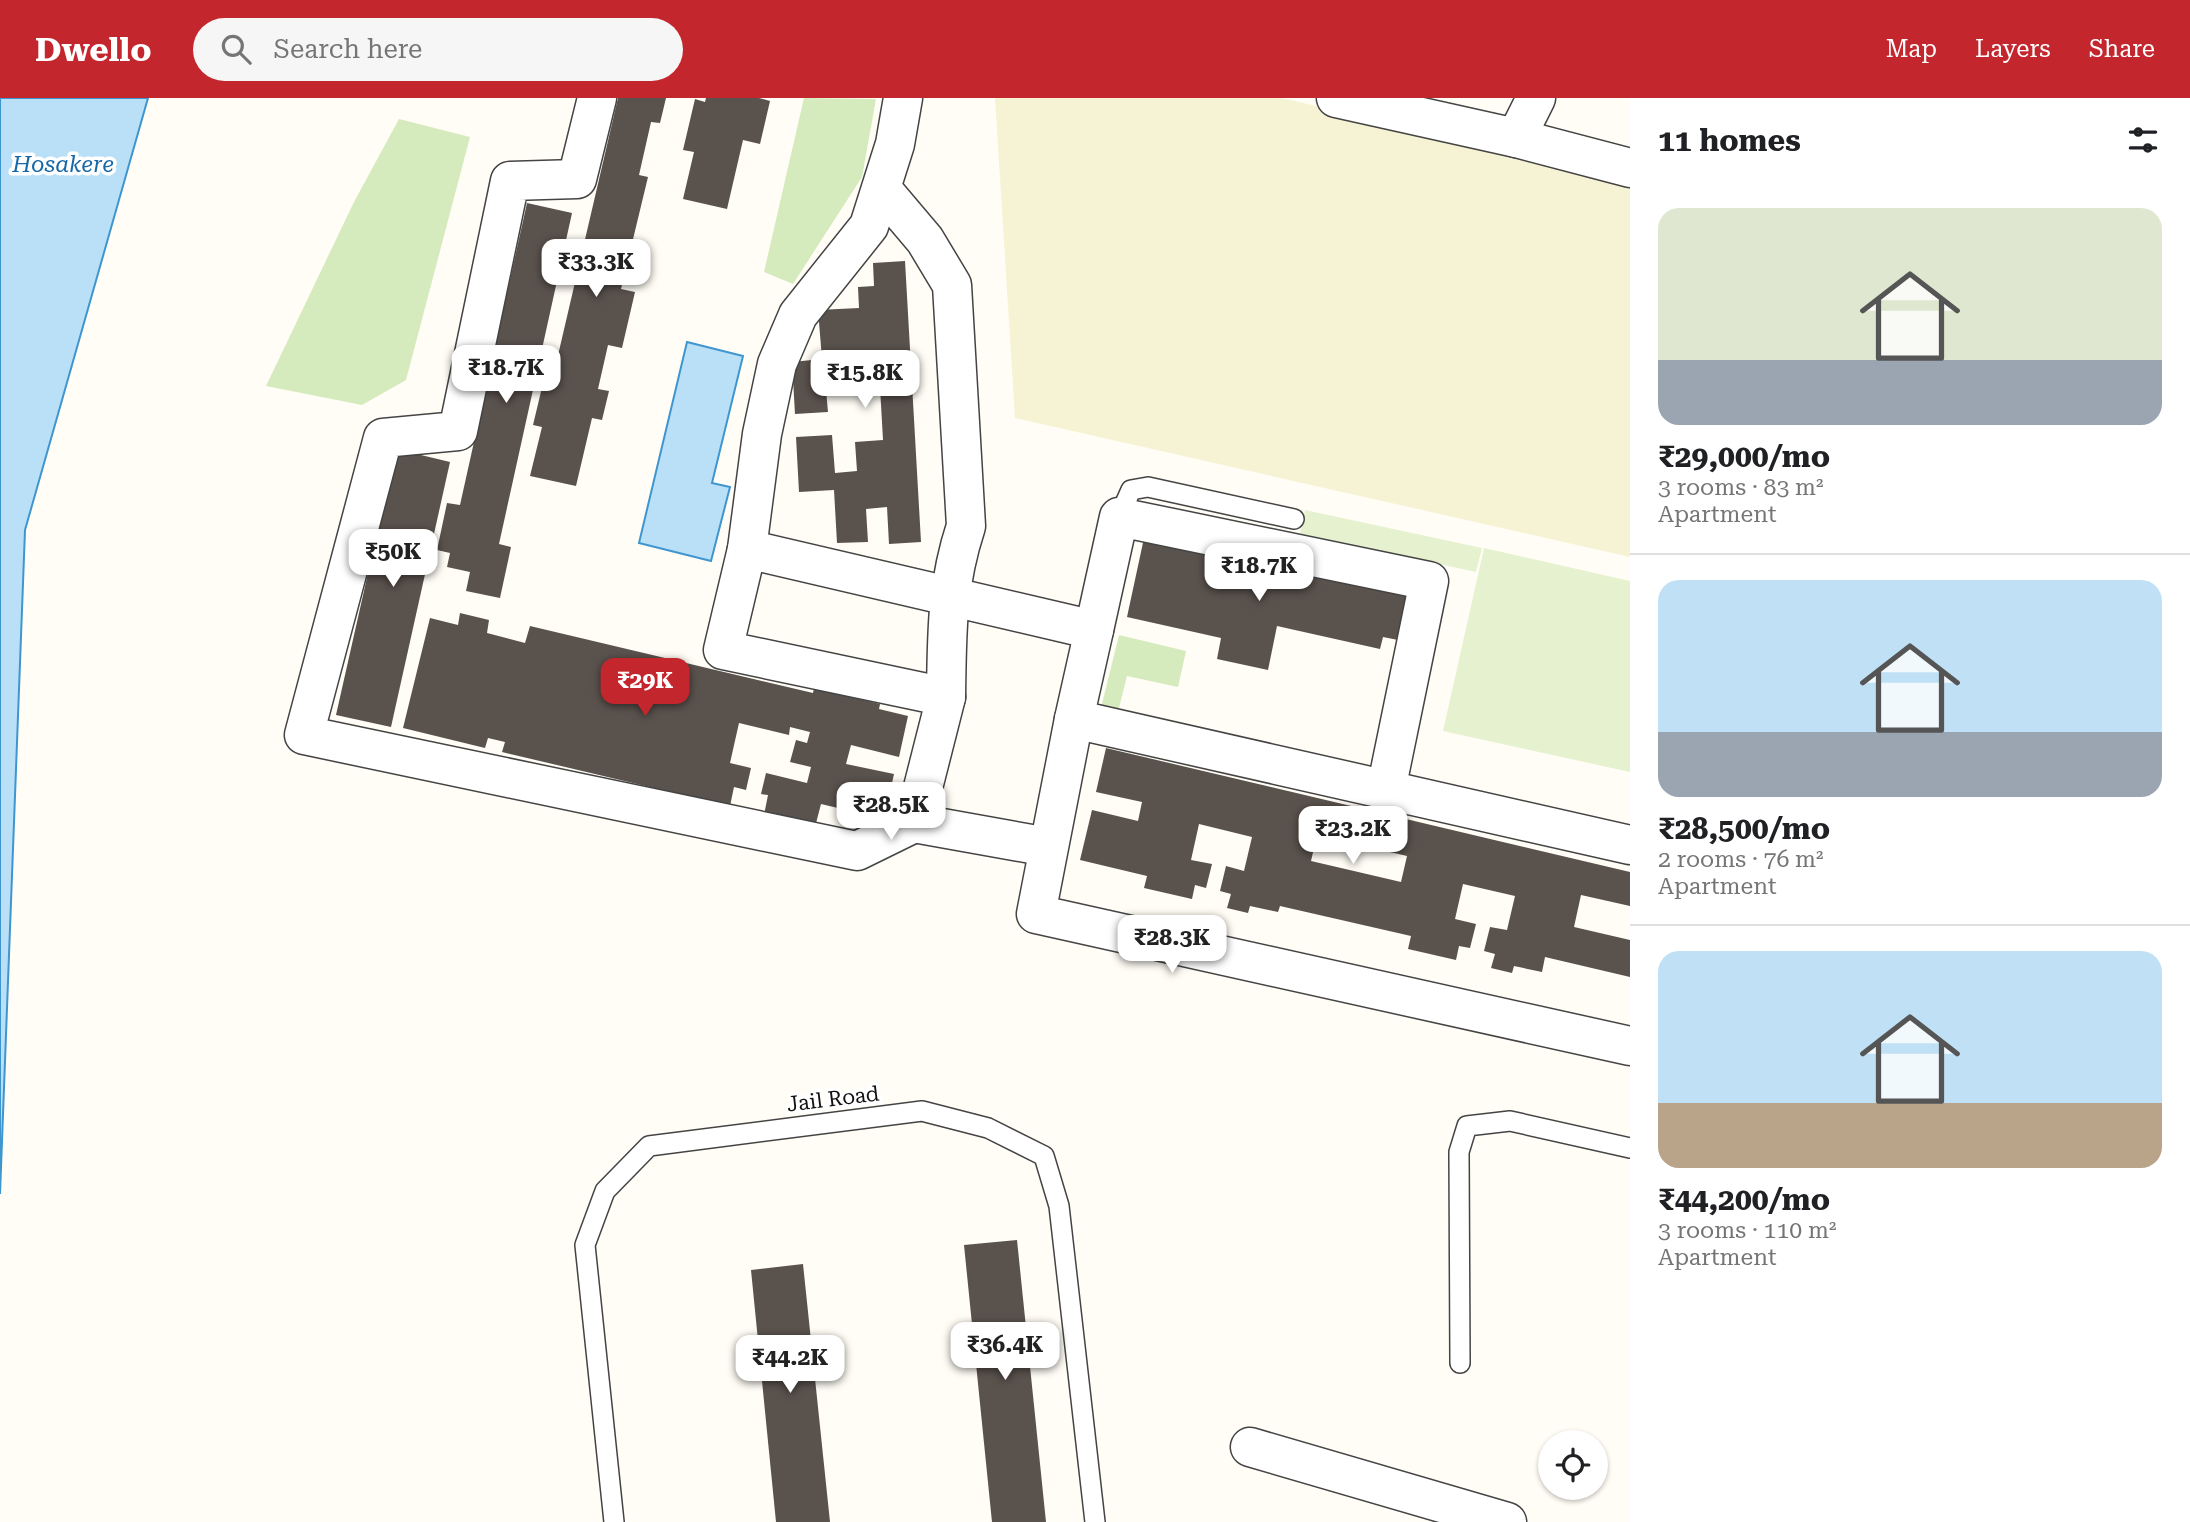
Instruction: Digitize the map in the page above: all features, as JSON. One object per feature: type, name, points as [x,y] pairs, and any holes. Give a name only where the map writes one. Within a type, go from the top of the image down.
[{"type":"street","points":[[597,98],[577,179],[510,181],[457,431],[383,438],[304,735],[857,851],[914,823],[1048,847]]},
{"type":"street","points":[[903,98],[895,144],[869,226],[798,316],[777,364],[762,434],[747,549],[723,650],[946,697]]},
{"type":"street","points":[[1336,98],[1516,138],[1630,168]]},
{"type":"street","points":[[1516,138],[1536,98]]},
{"type":"street","points":[[881,187],[925,240],[952,285],[966,526],[954,564],[948,597],[946,697],[914,823]]},
{"type":"street","points":[[1386,790],[1429,581],[1119,517],[1074,719],[1035,914],[1630,1046]]},
{"type":"street","points":[[747,549],[1094,630]]},
{"type":"street","points":[[1074,719],[1630,845]]},
{"type":"street","points":[[1250,1447],[1507,1522]]},
{"type":"lane","points":[[1119,517],[1131,490],[1148,487],[1294,519]]},
{"type":"lane","name":"Jail Road","points":[[614,1522],[585,1245],[605,1191],[649,1146],[922,1111],[988,1128],[1044,1156],[1059,1206],[1095,1522]]},
{"type":"lane","points":[[1460,1363],[1459,1152],[1466,1126],[1510,1121],[1630,1148]]},
{"type":"shaded area","points":[[995,98],[1282,98],[1630,180],[1630,557],[1015,418]]},
{"type":"green space","points":[[804,98],[876,99],[862,177],[793,284],[764,272]]},
{"type":"green space","points":[[399,119],[470,137],[406,380],[362,405],[266,386],[354,202]]},
{"type":"green space","points":[[1305,510],[1482,548],[1476,572],[1300,534]]},
{"type":"green space","points":[[1484,548],[1630,581],[1630,772],[1443,731]]},
{"type":"green space","points":[[1119,635],[1186,651],[1178,687],[1127,676],[1117,716],[1100,712]]},
{"type":"water","name":"Hosakere","points":[[0,98],[148,98],[25,530],[0,1194]]},
{"type":"water","points":[[687,342],[743,356],[712,483],[730,487],[711,561],[639,543]]},
{"type":"building","points":[[618,98],[666,98],[660,123],[651,122],[639,175],[648,177],[621,289],[635,292],[622,348],[608,345],[598,389],[609,391],[602,420],[592,418],[576,486],[530,476],[542,427],[533,425],[544,379],[552,381]]},
{"type":"building","points":[[706,98],[759,98],[770,101],[760,144],[743,140],[727,209],[683,199],[694,152],[683,150],[695,99],[705,102]]},
{"type":"building","points":[[527,203],[572,213],[499,544],[511,547],[500,598],[466,591],[470,572],[447,567],[450,553],[437,550],[447,503],[460,505]]},
{"type":"building","points":[[905,261],[921,542],[889,544],[887,507],[866,509],[868,542],[837,543],[834,490],[799,492],[796,437],[832,435],[835,473],[857,471],[855,442],[883,440],[880,387],[826,390],[828,412],[795,414],[792,362],[822,359],[818,310],[859,308],[858,287],[874,286],[873,263]]},
{"type":"building","points":[[396,449],[450,462],[391,727],[336,715]]},
{"type":"building","points":[[1144,538],[1418,599],[1408,642],[1383,637],[1380,649],[1277,626],[1268,670],[1217,659],[1221,638],[1127,617]]},
{"type":"building","points":[[460,613],[489,620],[487,633],[525,643],[530,626],[813,693],[814,688],[880,704],[879,709],[908,716],[899,757],[851,745],[846,764],[894,774],[884,819],[821,804],[815,827],[764,815],[768,795],[761,794],[766,773],[807,783],[811,767],[790,762],[796,740],[807,743],[810,732],[790,727],[789,735],[739,723],[730,763],[751,768],[746,790],[734,787],[730,806],[502,752],[505,742],[488,738],[485,748],[403,728],[430,618],[458,625]]},
{"type":"building","points":[[1106,748],[1630,872],[1630,906],[1581,895],[1574,927],[1630,940],[1630,977],[1545,957],[1542,972],[1514,966],[1512,973],[1491,968],[1495,954],[1484,951],[1490,927],[1507,930],[1515,896],[1463,884],[1455,919],[1476,924],[1470,948],[1459,946],[1456,960],[1408,949],[1411,936],[1280,906],[1278,912],[1250,906],[1248,913],[1227,908],[1231,894],[1220,891],[1226,866],[1244,871],[1252,837],[1199,824],[1191,860],[1212,864],[1206,888],[1195,885],[1192,899],[1144,888],[1147,876],[1080,860],[1092,810],[1138,821],[1142,802],[1096,792]],"holes":[[[1317,835],[1407,856],[1401,882],[1311,861]]]},
{"type":"building","points":[[1017,1240],[1046,1522],[992,1522],[964,1245]]},
{"type":"building","points":[[803,1264],[830,1522],[776,1522],[751,1270]]}]
